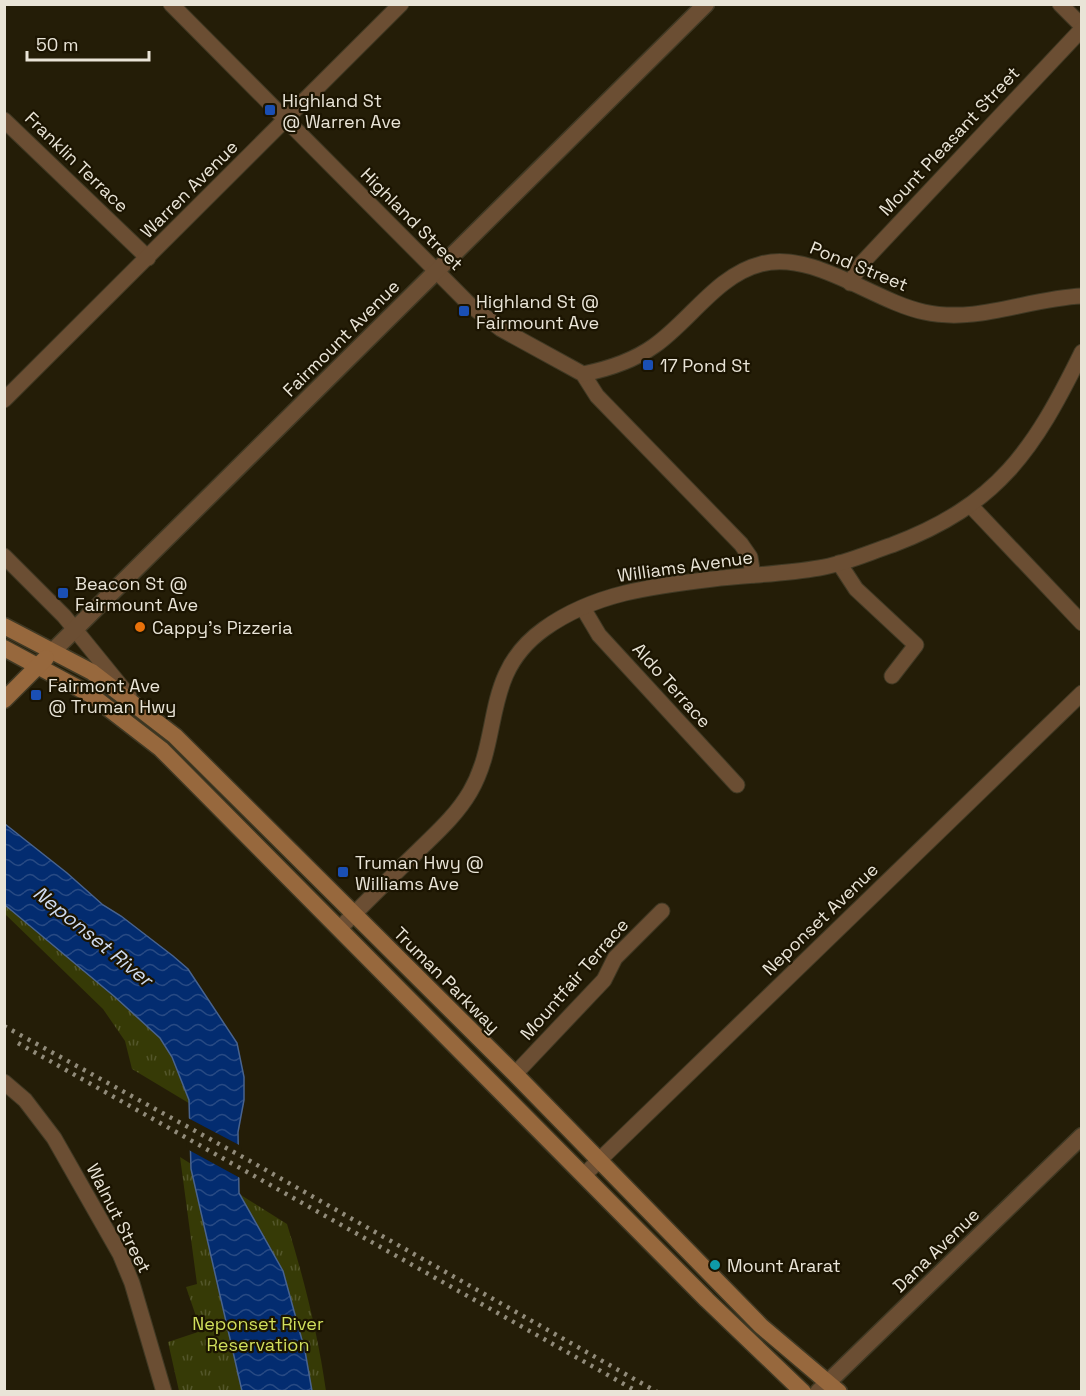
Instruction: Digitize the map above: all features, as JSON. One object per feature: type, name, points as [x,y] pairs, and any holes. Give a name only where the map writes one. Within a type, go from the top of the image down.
[{"type":"main road","name":"Truman Parkway","points":[[4,626],[54,650],[133,701],[211,769],[353,915],[515,1074],[761,1326],[828,1389]]},
{"type":"main road","points":[[4,648],[91,695],[161,749],[585,1174],[707,1300],[803,1392]]},
{"type":"main road","name":"Fairmount Avenue","points":[[4,700],[54,650]]},
{"type":"street","name":"Highland Street","points":[[171,4],[436,271],[491,322],[583,374],[597,396],[741,544],[750,557],[753,575]]},
{"type":"street","name":"Warren Avenue","points":[[4,400],[401,4]]},
{"type":"street","name":"Fairmount Avenue","points":[[54,650],[706,4]]},
{"type":"street","points":[[1060,4],[1082,28]]},
{"type":"street","name":"Mount Pleasant Street","points":[[850,283],[861,263],[1082,28]]},
{"type":"street","name":"Franklin Terrace","points":[[4,120],[148,258]]},
{"type":"street","name":"Pond Street","points":[[583,374],[603,370],[643,353],[664,339],[724,283],[752,267],[772,261],[793,261],[904,306],[937,314],[989,312],[1082,296]]},
{"type":"street","name":"Williams Avenue","points":[[340,928],[462,804],[477,778],[485,754],[496,696],[514,660],[540,631],[583,608],[617,594],[645,588],[818,568],[839,563],[918,534],[970,506],[1004,477],[1023,455],[1052,411],[1082,352]]},
{"type":"street","points":[[970,506],[1082,623]]},
{"type":"street","points":[[4,556],[75,629],[133,701]]},
{"type":"street","points":[[839,563],[856,588],[916,645],[892,675]]},
{"type":"street","name":"Aldo Terrace","points":[[583,608],[599,634],[737,785]]},
{"type":"street","name":"Neponset Avenue","points":[[585,1174],[1082,693]]},
{"type":"street","name":"Mountfair Terrace","points":[[515,1074],[604,980],[615,958],[662,911]]},
{"type":"street","name":"Walnut Street","points":[[4,1082],[25,1101],[54,1138],[120,1254],[132,1283],[165,1392]]},
{"type":"street","name":"Dana Avenue","points":[[828,1389],[1082,1136]]},
{"type":"green space","points":[[4,864],[137,971],[217,1120],[132,1069],[125,1041],[103,1009],[5,914]]},
{"type":"green space","name":"Neponset River Reservation","points":[[180,1157],[287,1224],[310,1307],[326,1391],[179,1391],[168,1342],[201,1331],[186,1287],[197,1284]]},
{"type":"water","name":"Neponset River","points":[[5,824],[103,905],[121,916],[188,969],[237,1043],[244,1077],[244,1100],[238,1132],[239,1193],[283,1271],[305,1351],[312,1391],[242,1391],[191,1169],[189,1100],[172,1057],[160,1038],[115,997],[5,905]]},
{"type":"pier","points":[[186,1117],[241,1146],[242,1179],[187,1149]]},
{"type":"railway","points":[[4,1026],[250,1161],[657,1392]]},
{"type":"railway","points":[[18,1043],[638,1392]]},
{"type":"place","name":"Highland St @ Warren Ave","points":[[270,110]]},
{"type":"place","name":"Highland St @ Fairmount Ave","points":[[464,311]]},
{"type":"place","name":"17 Pond St","points":[[648,365]]},
{"type":"place","name":"Beacon St @ Fairmount Ave","points":[[63,593]]},
{"type":"place","name":"Cappy's Pizzeria","points":[[140,627]]},
{"type":"place","name":"Fairmont Ave @ Truman Hwy","points":[[36,695]]},
{"type":"place","name":"Truman Hwy @ Williams Ave","points":[[343,872]]},
{"type":"place","name":"Mount Ararat","points":[[715,1265]]}]
